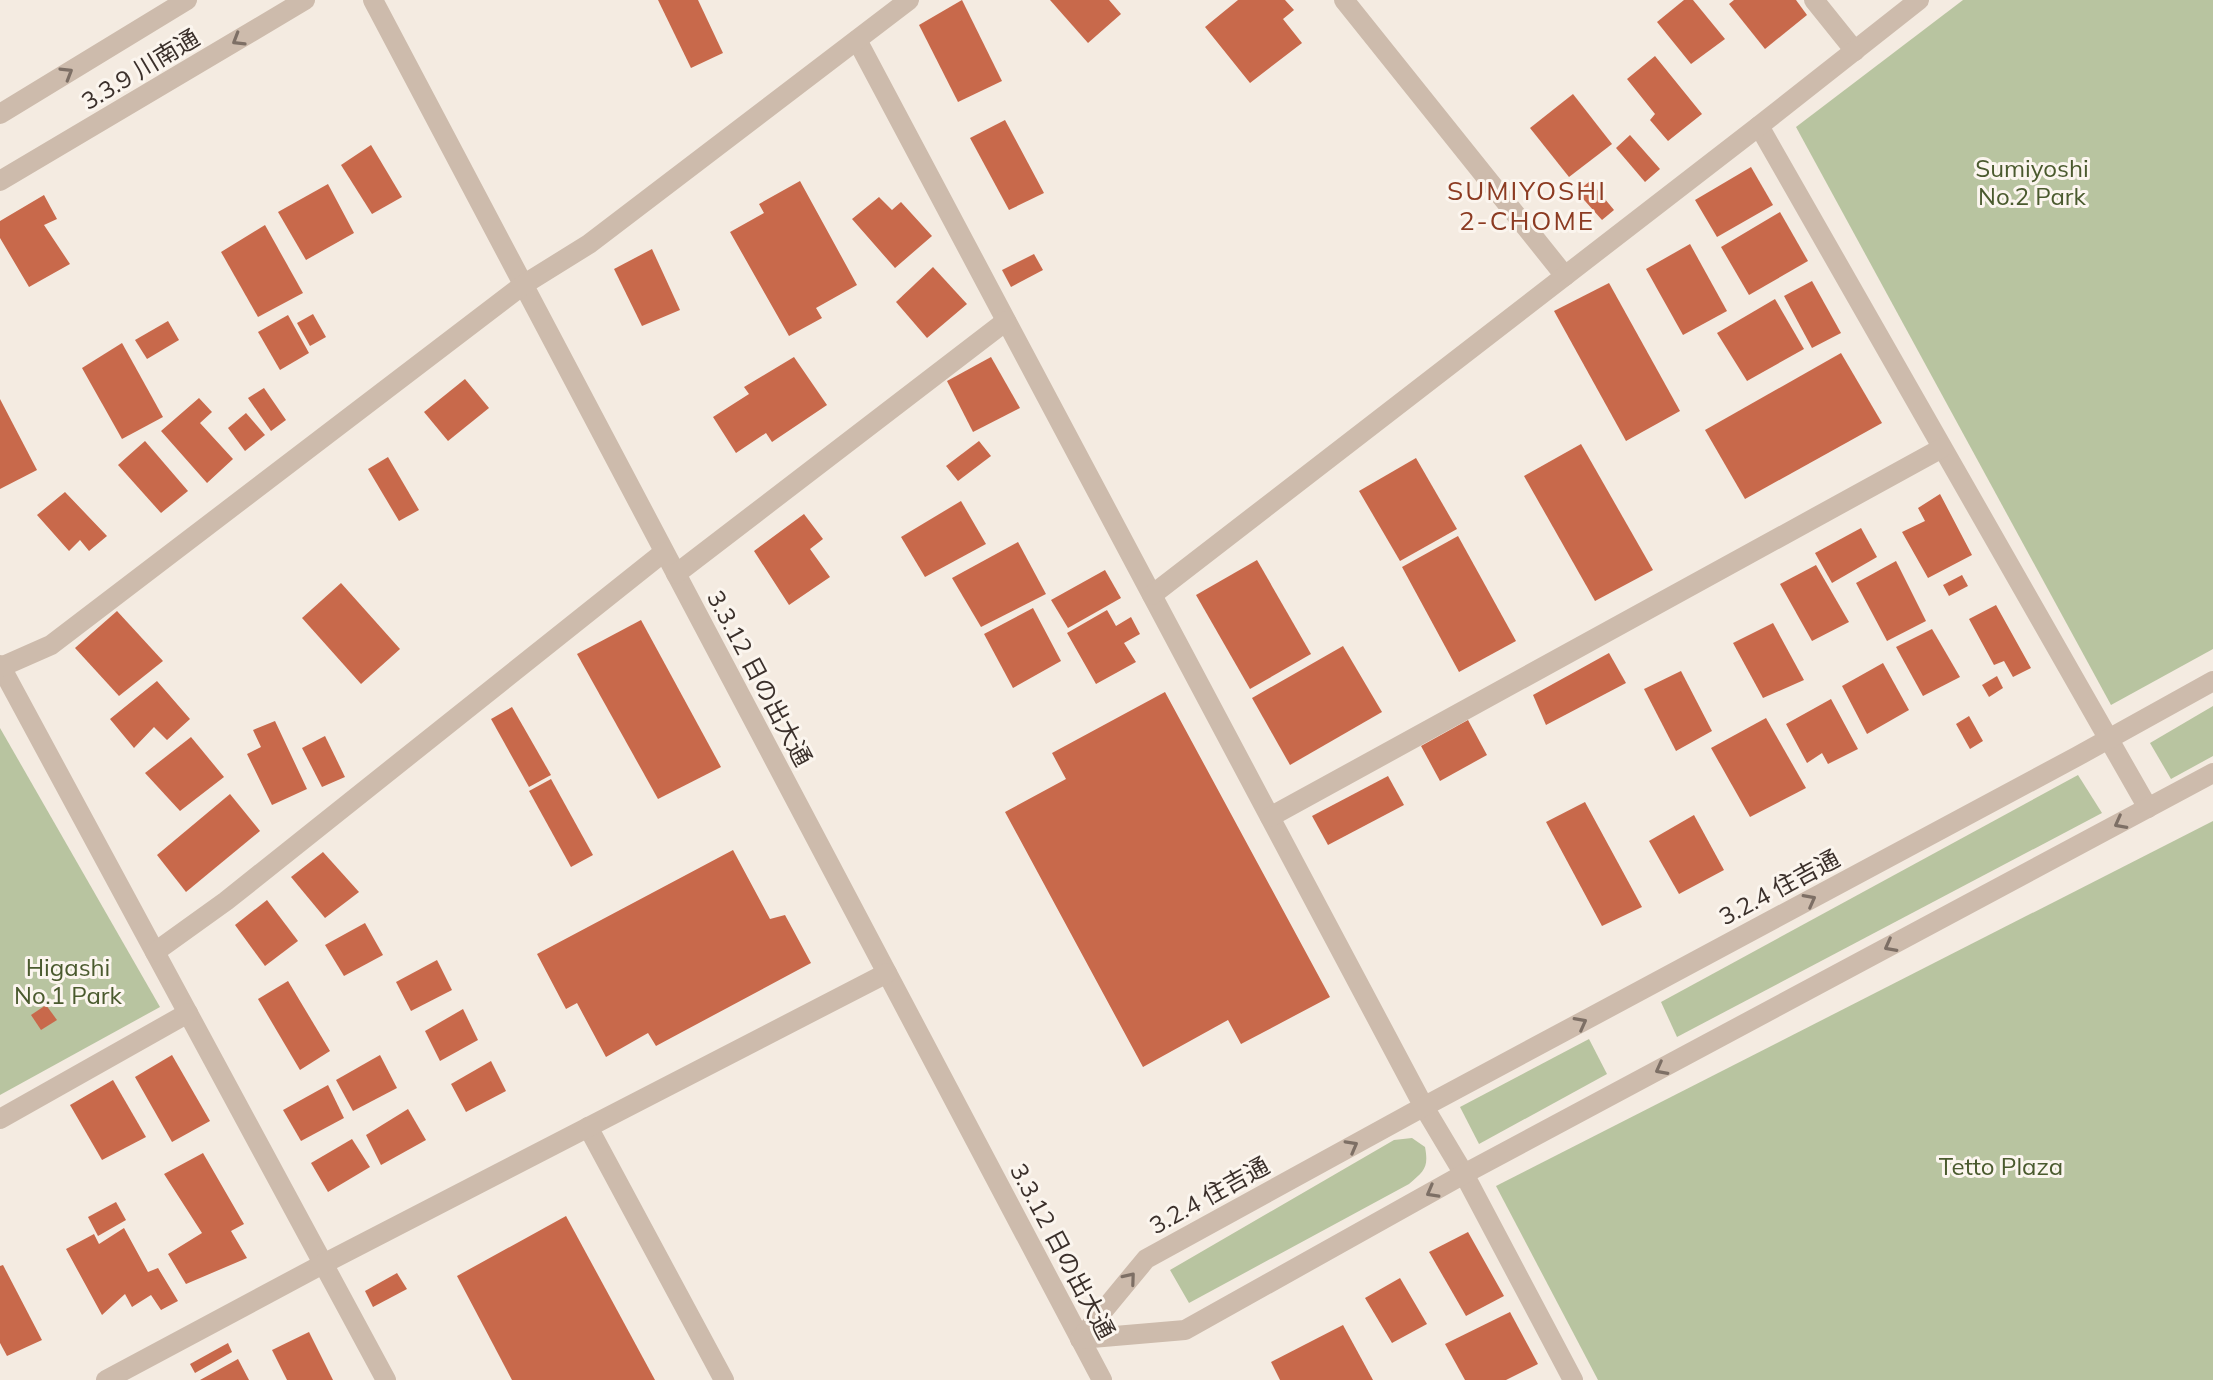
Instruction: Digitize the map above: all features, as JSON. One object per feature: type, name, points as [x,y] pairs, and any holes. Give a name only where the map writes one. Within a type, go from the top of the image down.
[{"type":"street","name":"3.3.9 川南通","points":[[0,114],[187,0]]},
{"type":"street","name":"3.3.9 川南通","points":[[0,181],[305,0]]},
{"type":"street","name":"3.3.12 日の出大通","points":[[373,0],[1102,1380]]},
{"type":"street","points":[[386,1380],[0,666],[51,645],[523,285],[589,244],[909,0]]},
{"type":"street","points":[[1344,0],[1565,276]]},
{"type":"street","points":[[1814,0],[1855,51]]},
{"type":"street","points":[[1152,595],[1919,0]]},
{"type":"street","points":[[857,40],[1424,1107],[1464,1174],[1573,1380]]},
{"type":"street","points":[[1759,126],[2148,808]]},
{"type":"street","points":[[676,574],[1006,321]]},
{"type":"street","points":[[1270,817],[1942,448]]},
{"type":"street","points":[[155,952],[226,901],[664,552]]},
{"type":"street","name":"3.2.4 住吉通","points":[[1080,1339],[1146,1259],[2213,681]]},
{"type":"street","points":[[1080,1339],[1185,1330],[1464,1174],[2213,773]]},
{"type":"street","points":[[106,1380],[323,1264],[887,973]]},
{"type":"street","points":[[0,1119],[188,1013]]},
{"type":"street","points":[[588,1127],[724,1380]]},
{"type":"green space","name":"Sumiyoshi No.2 Park","points":[[1963,0],[2213,0],[2213,649],[2111,705],[1796,127]]},
{"type":"green space","points":[[2213,706],[2213,756],[2171,779],[2150,743]]},
{"type":"green space","name":"Higashi No.1 Park","points":[[0,728],[160,1007],[0,1095]]},
{"type":"green space","points":[[2078,775],[2102,813],[1677,1037],[1661,1002]]},
{"type":"green space","name":"Tetto Plaza","points":[[2213,821],[2213,1380],[1598,1380],[1496,1186]]},
{"type":"green space","points":[[1589,1039],[1607,1074],[1479,1144],[1460,1107]]},
{"type":"green space","points":[[1412,1138],[1425,1147],[1426,1165],[1409,1184],[1189,1303],[1170,1270],[1394,1140]]},
{"type":"building","points":[[658,0],[698,0],[723,53],[691,68]]},
{"type":"building","points":[[962,0],[1002,81],[958,102],[919,25]]},
{"type":"building","points":[[1050,0],[1109,0],[1121,14],[1088,43]]},
{"type":"building","points":[[1238,0],[1285,0],[1294,10],[1283,19],[1302,43],[1250,83],[1205,27]]},
{"type":"building","points":[[1684,0],[1693,0],[1725,39],[1691,64],[1657,22]]},
{"type":"building","points":[[1734,0],[1796,0],[1807,15],[1765,49],[1729,4]]},
{"type":"building","points":[[1655,56],[1702,114],[1668,141],[1650,120],[1655,114],[1627,79]]},
{"type":"building","points":[[1573,94],[1612,144],[1569,177],[1530,128]]},
{"type":"building","points":[[1005,120],[1044,193],[1009,210],[970,138]]},
{"type":"building","points":[[1630,135],[1660,169],[1645,182],[1616,148]]},
{"type":"building","points":[[371,145],[402,197],[372,214],[341,165]]},
{"type":"building","points":[[1751,167],[1773,205],[1717,237],[1695,200]]},
{"type":"building","points":[[800,181],[857,285],[816,308],[822,318],[789,336],[730,232],[764,213],[759,204]]},
{"type":"building","points":[[1590,181],[1614,210],[1602,220],[1577,192]]},
{"type":"building","points":[[328,184],[354,233],[306,260],[278,212]]},
{"type":"building","points":[[44,195],[57,219],[44,225],[70,264],[29,287],[0,238],[0,221]]},
{"type":"building","points":[[879,197],[892,210],[901,202],[932,236],[895,268],[852,219]]},
{"type":"building","points":[[1780,212],[1808,261],[1749,295],[1721,247]]},
{"type":"building","points":[[265,225],[303,293],[258,317],[221,252]]},
{"type":"building","points":[[1690,244],[1727,311],[1683,335],[1646,269]]},
{"type":"building","points":[[652,249],[680,310],[642,326],[614,269]]},
{"type":"building","points":[[1034,254],[1043,270],[1011,287],[1002,270]]},
{"type":"building","points":[[933,267],[967,304],[927,338],[896,302]]},
{"type":"building","points":[[1812,281],[1841,333],[1812,348],[1784,296]]},
{"type":"building","points":[[1609,283],[1680,411],[1626,441],[1554,311]]},
{"type":"building","points":[[1775,299],[1804,349],[1747,381],[1717,333]]},
{"type":"building","points":[[313,314],[326,337],[310,346],[297,323]]},
{"type":"building","points":[[288,315],[309,353],[280,370],[258,332]]},
{"type":"building","points":[[168,321],[179,340],[147,359],[135,340]]},
{"type":"building","points":[[122,343],[163,417],[122,439],[82,368]]},
{"type":"building","points":[[1841,353],[1882,423],[1745,499],[1705,430]]},
{"type":"building","points":[[794,357],[827,405],[772,442],[766,433],[736,453],[713,417],[749,394],[744,387]]},
{"type":"building","points":[[991,357],[1020,408],[973,432],[947,381]]},
{"type":"building","points":[[465,379],[489,408],[448,441],[424,412]]},
{"type":"building","points":[[264,388],[286,420],[271,431],[248,398]]},
{"type":"building","points":[[199,398],[212,412],[200,423],[233,459],[207,483],[161,431]]},
{"type":"building","points":[[0,399],[37,470],[0,489]]},
{"type":"building","points":[[246,413],[265,435],[245,451],[228,428]]},
{"type":"building","points":[[145,441],[188,491],[161,513],[118,465]]},
{"type":"building","points":[[979,441],[991,456],[958,481],[946,466]]},
{"type":"building","points":[[1581,444],[1653,570],[1595,601],[1524,476]]},
{"type":"building","points":[[388,457],[419,510],[399,521],[368,469]]},
{"type":"building","points":[[1416,458],[1457,529],[1400,561],[1359,491]]},
{"type":"building","points":[[65,492],[107,536],[89,551],[80,540],[69,551],[37,515]]},
{"type":"building","points":[[1940,494],[1972,555],[1928,578],[1902,532],[1925,521],[1918,508]]},
{"type":"building","points":[[961,501],[986,544],[925,577],[901,537]]},
{"type":"building","points":[[804,514],[823,539],[810,549],[830,577],[789,605],[754,551]]},
{"type":"building","points":[[1861,528],[1877,557],[1832,583],[1815,553]]},
{"type":"building","points":[[1458,536],[1516,641],[1459,672],[1402,567]]},
{"type":"building","points":[[1018,542],[1046,594],[981,627],[952,578]]},
{"type":"building","points":[[1257,560],[1311,654],[1250,689],[1196,595]]},
{"type":"building","points":[[1896,561],[1926,621],[1887,641],[1856,583]]},
{"type":"building","points":[[1816,565],[1849,622],[1812,641],[1780,584]]},
{"type":"building","points":[[1105,570],[1121,598],[1068,628],[1051,600]]},
{"type":"building","points":[[1962,575],[1968,586],[1949,596],[1943,585]]},
{"type":"building","points":[[341,583],[400,649],[361,684],[302,618]]},
{"type":"building","points":[[1996,605],[2031,668],[2013,677],[2004,661],[1994,665],[1969,619]]},
{"type":"building","points":[[1033,608],[1061,661],[1013,688],[984,634]]},
{"type":"building","points":[[1107,610],[1116,626],[1131,617],[1140,634],[1124,643],[1136,662],[1096,684],[1067,633]]},
{"type":"building","points":[[117,611],[163,661],[119,696],[75,648]]},
{"type":"building","points":[[641,620],[721,767],[658,799],[577,654]]},
{"type":"building","points":[[1773,623],[1804,680],[1763,698],[1733,643]]},
{"type":"building","points":[[1932,629],[1960,677],[1923,696],[1896,647]]},
{"type":"building","points":[[1343,646],[1382,712],[1290,765],[1252,698]]},
{"type":"building","points":[[1609,653],[1626,683],[1546,725],[1533,695]]},
{"type":"building","points":[[1883,663],[1909,710],[1867,734],[1842,686]]},
{"type":"building","points":[[1681,671],[1712,731],[1676,751],[1644,689]]},
{"type":"building","points":[[1997,676],[2003,688],[1989,697],[1982,685]]},
{"type":"building","points":[[157,681],[190,719],[167,740],[154,727],[134,748],[110,719]]},
{"type":"building","points":[[1165,692],[1330,997],[1241,1044],[1228,1020],[1143,1067],[1005,812],[1066,779],[1052,753]]},
{"type":"building","points":[[1831,699],[1858,749],[1828,764],[1822,753],[1807,763],[1786,724]]},
{"type":"building","points":[[512,707],[551,775],[529,787],[491,719]]},
{"type":"building","points":[[1969,716],[1983,741],[1970,749],[1956,724]]},
{"type":"building","points":[[1766,718],[1806,788],[1750,817],[1711,748]]},
{"type":"building","points":[[1468,720],[1487,755],[1440,781],[1421,746]]},
{"type":"building","points":[[275,721],[307,789],[272,805],[247,754],[261,747],[253,730]]},
{"type":"building","points":[[325,736],[345,777],[322,787],[302,748]]},
{"type":"building","points":[[191,737],[224,777],[180,811],[145,773]]},
{"type":"building","points":[[1388,776],[1404,805],[1328,845],[1312,816]]},
{"type":"building","points":[[551,779],[593,855],[571,867],[529,791]]},
{"type":"building","points":[[230,794],[260,831],[186,892],[157,855]]},
{"type":"building","points":[[1585,802],[1642,907],[1602,926],[1546,822]]},
{"type":"building","points":[[1694,815],[1724,870],[1679,894],[1649,841]]},
{"type":"building","points":[[733,850],[770,919],[785,915],[811,963],[656,1046],[648,1033],[606,1057],[577,1003],[566,1009],[537,954]]},
{"type":"building","points":[[323,852],[359,892],[325,918],[291,877]]},
{"type":"building","points":[[267,900],[298,941],[265,966],[235,925]]},
{"type":"building","points":[[365,923],[383,955],[344,976],[325,945]]},
{"type":"building","points":[[437,960],[452,990],[411,1011],[396,982]]},
{"type":"building","points":[[288,981],[330,1051],[300,1070],[258,999]]},
{"type":"building","points":[[46,1005],[57,1020],[41,1030],[31,1015]]},
{"type":"building","points":[[463,1009],[478,1040],[440,1061],[425,1031]]},
{"type":"building","points":[[172,1055],[210,1121],[172,1142],[135,1077]]},
{"type":"building","points":[[380,1055],[397,1088],[353,1111],[336,1080]]},
{"type":"building","points":[[491,1061],[506,1091],[466,1112],[451,1084]]},
{"type":"building","points":[[113,1080],[146,1137],[102,1160],[70,1105]]},
{"type":"building","points":[[328,1085],[344,1118],[301,1141],[283,1110]]},
{"type":"building","points":[[408,1109],[426,1140],[381,1165],[366,1135]]},
{"type":"building","points":[[352,1139],[370,1167],[328,1192],[311,1163]]},
{"type":"building","points":[[203,1153],[244,1224],[231,1231],[247,1258],[186,1284],[168,1254],[202,1233],[164,1174]]},
{"type":"building","points":[[116,1202],[126,1220],[98,1236],[88,1217]]},
{"type":"building","points":[[566,1216],[655,1380],[512,1380],[457,1276]]},
{"type":"building","points":[[124,1228],[148,1272],[158,1268],[178,1301],[161,1310],[151,1295],[132,1307],[125,1294],[102,1315],[66,1249],[94,1234],[99,1244]]},
{"type":"building","points":[[1468,1232],[1504,1296],[1466,1316],[1429,1252]]},
{"type":"building","points":[[3,1265],[42,1340],[7,1356],[0,1343],[0,1266]]},
{"type":"building","points":[[397,1273],[407,1289],[373,1307],[365,1291]]},
{"type":"building","points":[[1400,1278],[1427,1324],[1392,1343],[1365,1298]]},
{"type":"building","points":[[1510,1312],[1538,1364],[1506,1380],[1465,1380],[1445,1344]]},
{"type":"building","points":[[1343,1325],[1373,1380],[1280,1380],[1271,1362]]},
{"type":"building","points":[[309,1332],[333,1380],[287,1380],[272,1350]]},
{"type":"building","points":[[228,1343],[232,1352],[195,1373],[190,1364]]},
{"type":"building","points":[[238,1359],[249,1380],[200,1380]]},
{"type":"district","name":"SUMIYOSHI 2-CHOME","points":[[1527,205]]}]
